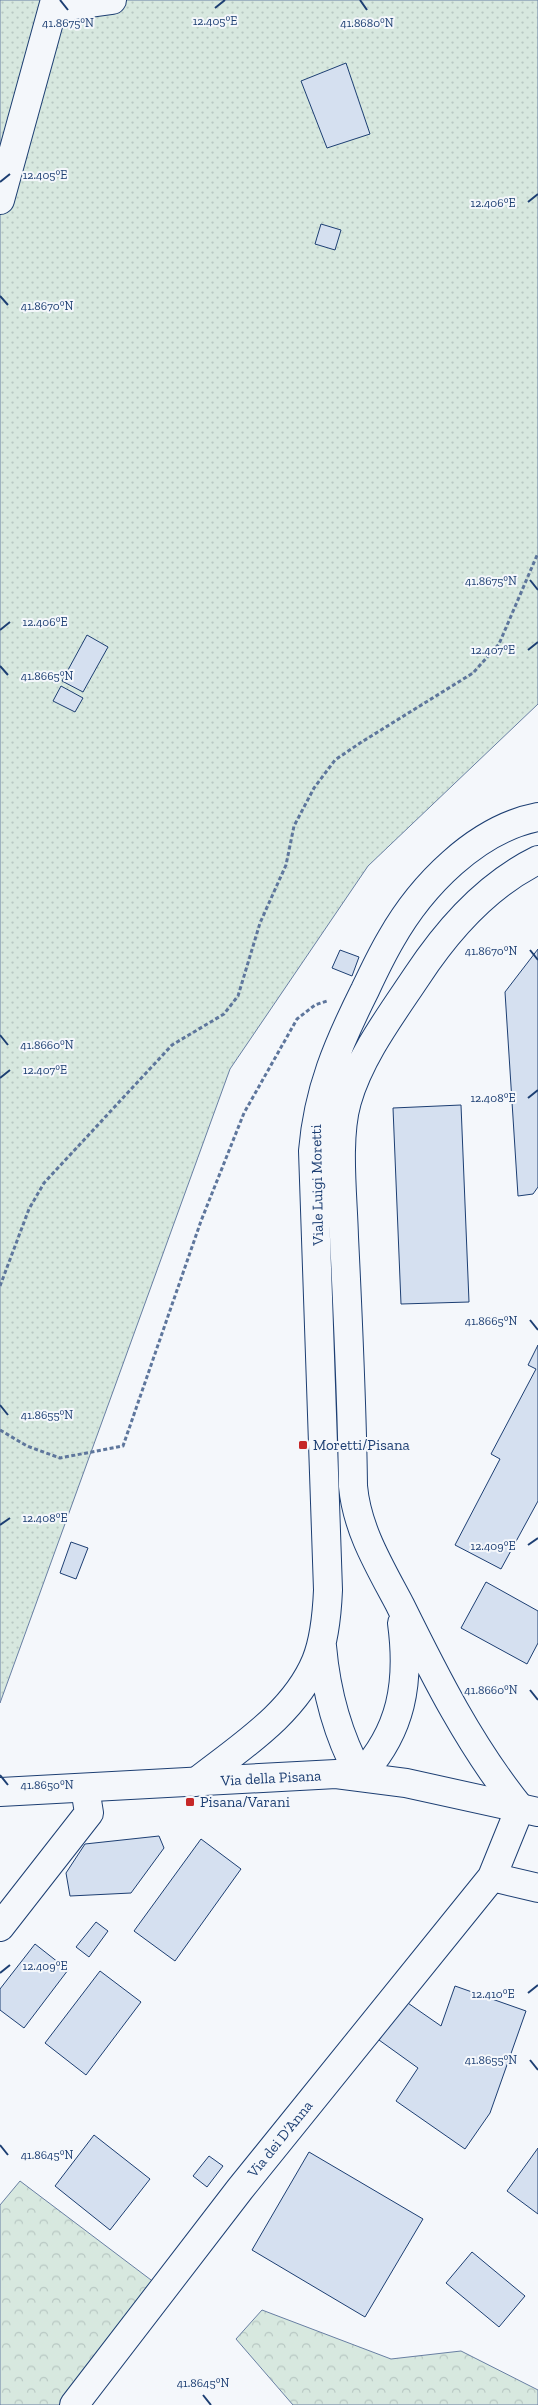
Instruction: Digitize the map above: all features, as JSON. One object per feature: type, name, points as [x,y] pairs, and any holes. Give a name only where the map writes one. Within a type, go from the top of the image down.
[{"type":"street","points":[[0,200],[55,4],[112,0]]},
{"type":"street","points":[[404,996],[396,974],[396,963],[412,932],[452,884],[484,856],[518,833],[534,818]]},
{"type":"street","name":"Viale Luigi Moretti","points":[[196,1782],[278,1715],[306,1679],[317,1659],[321,1643],[328,1590],[313,1151],[316,1119],[324,1085],[334,1055],[391,938],[412,907],[447,868],[474,846],[504,828],[534,818]]},
{"type":"street","name":"Viale Luigi Moretti","points":[[529,1810],[500,1781],[460,1721],[426,1659],[367,1541],[359,1521],[354,1496],[342,1172],[344,1114],[353,1082],[404,996],[441,943],[469,911],[497,885],[538,860]]},
{"type":"street","name":"Viale Luigi Moretti","points":[[321,1643],[330,1700],[346,1748],[360,1776],[386,1744],[399,1707],[406,1670],[400,1607]]},
{"type":"street","name":"Via della Pisana","points":[[0,1792],[196,1782],[284,1775],[360,1776],[406,1783],[529,1810]]},
{"type":"street","points":[[0,1927],[89,1813],[85,1788]]},
{"type":"street","name":"Via dei D’Anna","points":[[74,2405],[240,2189],[492,1877],[529,1810]]},
{"type":"street","points":[[492,1877],[538,1888]]},
{"type":"path","points":[[0,1286],[29,1209],[44,1182],[172,1045],[224,1014],[238,996],[260,923],[286,865],[294,826],[314,788],[335,760],[473,673],[499,644],[538,553]]},
{"type":"path","points":[[0,1430],[27,1446],[60,1458],[123,1446],[202,1221],[244,1113],[263,1077],[297,1019],[315,1006],[327,1001],[358,1005]]},
{"type":"green space","points":[[0,0],[538,0],[538,704],[368,866],[230,1069],[0,1703]]},
{"type":"green space","points":[[20,2181],[155,2283],[60,2405],[0,2405],[0,2205]]},
{"type":"green space","points":[[262,2310],[391,2359],[461,2351],[538,2390],[538,2405],[293,2405],[236,2339]]},
{"type":"building","points":[[346,63],[370,134],[327,148],[301,81]]},
{"type":"building","points":[[321,224],[341,230],[335,250],[315,244]]},
{"type":"building","points":[[87,635],[108,647],[83,692],[62,681]]},
{"type":"building","points":[[61,686],[83,698],[75,712],[53,701]]},
{"type":"building","points":[[538,949],[538,1187],[533,1194],[518,1196],[505,992]]},
{"type":"building","points":[[340,950],[359,957],[352,976],[332,968]]},
{"type":"building","points":[[461,1105],[469,1302],[401,1304],[393,1108]]},
{"type":"building","points":[[538,1345],[538,1501],[501,1569],[455,1545],[500,1459],[491,1454],[536,1369],[528,1365]]},
{"type":"building","points":[[71,1542],[88,1548],[76,1579],[60,1573]]},
{"type":"building","points":[[486,1582],[538,1611],[538,1643],[527,1664],[461,1628]]},
{"type":"building","points":[[159,1836],[164,1848],[131,1893],[70,1896],[66,1873],[85,1844]]},
{"type":"building","points":[[201,1839],[241,1869],[175,1961],[134,1931]]},
{"type":"building","points":[[96,1922],[108,1931],[89,1957],[76,1947]]},
{"type":"building","points":[[35,1944],[68,1970],[24,2028],[0,2010],[0,1989]]},
{"type":"building","points":[[100,1971],[141,2002],[86,2075],[45,2043]]},
{"type":"building","points":[[455,1986],[526,2011],[490,2113],[465,2149],[396,2101],[418,2068],[379,2040],[405,2001],[441,2026]]},
{"type":"building","points":[[94,2135],[150,2179],[110,2230],[55,2186]]},
{"type":"building","points":[[538,2148],[538,2214],[507,2191]]},
{"type":"building","points":[[309,2152],[423,2219],[365,2317],[252,2250]]},
{"type":"building","points":[[209,2156],[223,2166],[207,2187],[193,2176]]},
{"type":"building","points":[[472,2252],[525,2296],[499,2327],[446,2283]]},
{"type":"place","name":"Moretti/Pisana","points":[[303,1445]]},
{"type":"place","name":"Pisana/Varani","points":[[190,1802]]}]
